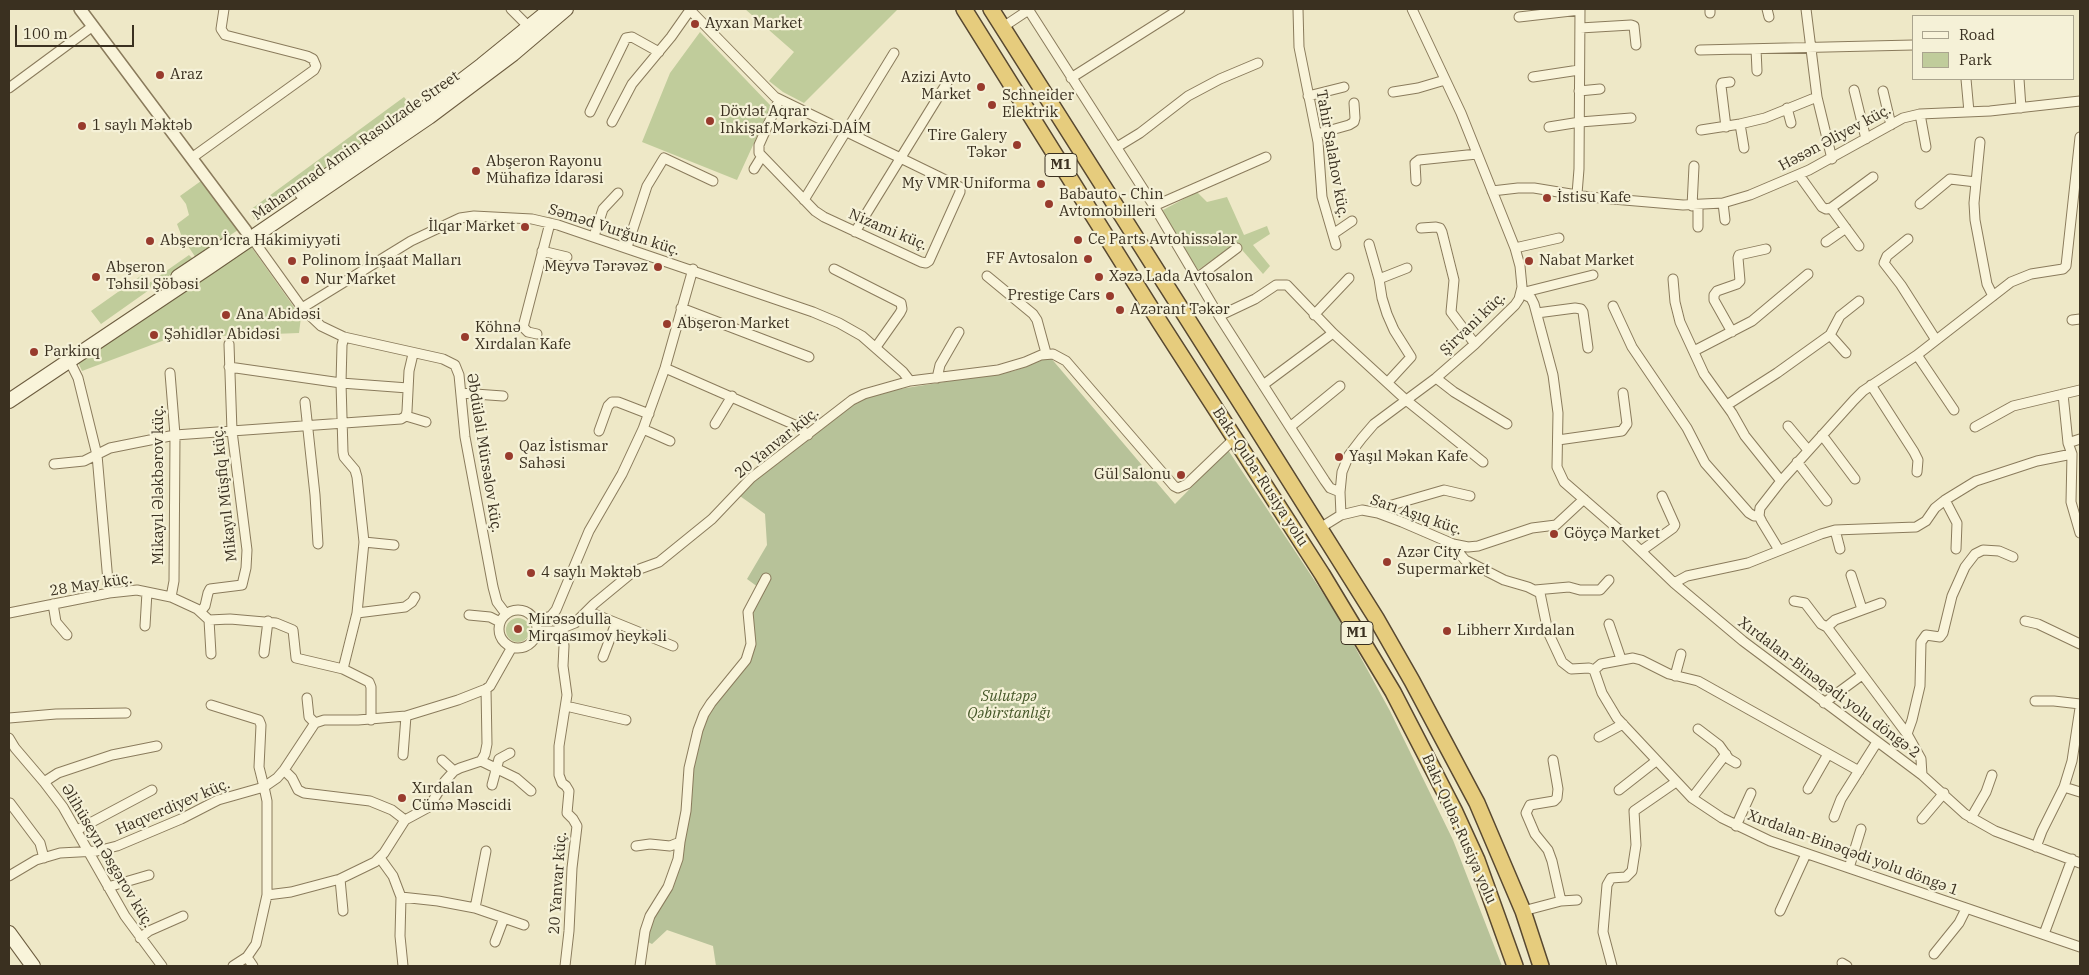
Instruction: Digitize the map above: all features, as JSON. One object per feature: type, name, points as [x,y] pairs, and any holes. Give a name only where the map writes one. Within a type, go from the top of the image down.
[{"type":"highway","points":[[959,9],[982,39]]},
{"type":"highway","name":"Bakı-Quba-Rusiya yolu","points":[[964,9],[1159,321],[1322,574],[1378,667],[1431,763],[1477,860],[1515,966]]},
{"type":"highway","name":"Bakı-Quba-Rusiya yolu","points":[[993,9],[1376,618],[1477,803],[1523,911],[1541,966]]},
{"type":"main road","name":"Mahammad Amin Rasulzade Street","points":[[9,402],[70,362],[422,110],[482,65],[550,9]]},
{"type":"main road","name":"Mahammad Amin Rasulzade Street","points":[[9,392],[436,112],[513,54],[566,9]]},
{"type":"main road","points":[[9,933],[33,966]]},
{"type":"main road","points":[[9,949],[21,966]]},
{"type":"street","points":[[80,9],[249,234]]},
{"type":"street","points":[[193,157],[314,70],[316,66],[313,59],[307,56],[225,35],[221,29],[224,9]]},
{"type":"street","points":[[511,9],[529,27]]},
{"type":"street","points":[[612,122],[632,84],[659,52],[689,9]]},
{"type":"street","name":"Nizami küç.","points":[[689,9],[769,93],[779,100],[960,187],[960,192],[929,261],[926,263],[819,214],[762,156]]},
{"type":"street","points":[[1003,27],[1029,9],[1071,78],[1154,206],[1219,316],[1290,428],[1330,488],[1340,492]]},
{"type":"street","points":[[1071,78],[1180,9]]},
{"type":"street","name":"Tahir Salahov küç.","points":[[1298,9],[1299,47],[1317,134],[1322,197],[1336,245]]},
{"type":"street","name":"Şirvani küç.","points":[[1341,516],[1340,492],[1345,464],[1353,449],[1374,424],[1436,378],[1475,344],[1515,305],[1521,293],[1520,266],[1515,248],[1477,154],[1412,9]]},
{"type":"street","points":[[1519,17],[1537,12],[1580,9],[1580,122],[1579,183],[1577,194]]},
{"type":"street","points":[[1806,9],[1817,97],[1832,159]]},
{"type":"street","points":[[1580,28],[1631,24],[1634,26],[1636,45]]},
{"type":"street","points":[[9,88],[93,26]]},
{"type":"street","points":[[590,112],[626,38],[632,37],[659,52]]},
{"type":"street","points":[[1700,50],[1912,45]]},
{"type":"street","points":[[1756,49],[1756,71]]},
{"type":"street","points":[[804,200],[894,53]]},
{"type":"street","points":[[1117,147],[1140,133],[1188,96],[1220,78],[1258,63]]},
{"type":"street","points":[[1534,78],[1579,70]]},
{"type":"street","points":[[1393,92],[1418,88],[1445,80]]},
{"type":"street","points":[[1966,80],[1969,112]]},
{"type":"street","points":[[2019,80],[2021,108]]},
{"type":"street","points":[[855,232],[948,81]]},
{"type":"street","points":[[1726,127],[1721,86],[1722,83],[1730,82]]},
{"type":"street","points":[[1308,96],[1344,87]]},
{"type":"street","points":[[1579,91],[1600,89]]},
{"type":"street","points":[[1854,90],[1866,139]]},
{"type":"street","points":[[1883,91],[1891,125]]},
{"type":"street","points":[[1701,130],[1726,127],[1765,118],[1817,97]]},
{"type":"street","points":[[754,169],[762,156],[758,149],[759,145],[779,100]]},
{"type":"street","name":"Həsən Əliyev küç.","points":[[1492,191],[1526,188],[1695,206],[1724,203],[1799,175],[1832,159],[1903,118],[1920,114],[2021,108],[2080,101]]},
{"type":"street","points":[[1317,134],[1350,125],[1354,122],[1354,103]]},
{"type":"street","points":[[1787,108],[1791,123]]},
{"type":"street","points":[[1920,114],[1926,147]]},
{"type":"street","points":[[1549,127],[1580,122],[1631,118]]},
{"type":"street","points":[[1740,124],[1744,148]]},
{"type":"street","points":[[1779,550],[1759,516],[1763,501],[1854,400],[1871,385],[1917,355],[1993,296],[2020,278],[2031,274],[2062,269],[2066,266],[2076,204],[2080,138]]},
{"type":"street","points":[[1980,142],[1975,220],[1987,284],[1993,296]]},
{"type":"street","points":[[1416,181],[1415,163],[1419,160],[1477,154]]},
{"type":"street","points":[[627,247],[650,179],[664,158],[713,181]]},
{"type":"street","points":[[1154,206],[1266,158]]},
{"type":"street","points":[[1694,166],[1695,206],[1698,227]]},
{"type":"street","points":[[1799,175],[1822,207],[1830,208],[1872,177]]},
{"type":"street","points":[[1920,204],[1950,179],[1976,182]]},
{"type":"street","points":[[594,236],[603,209],[618,193]]},
{"type":"street","points":[[1724,203],[1725,220]]},
{"type":"street","points":[[1830,208],[1860,246]]},
{"type":"street","name":"Səməd Vurğun küç.","points":[[302,308],[411,241],[460,218],[474,216],[522,218],[550,222],[594,236],[813,312],[852,330],[876,347],[910,382]]},
{"type":"street","points":[[1333,234],[1352,221]]},
{"type":"street","points":[[536,334],[528,332],[523,327],[550,222]]},
{"type":"street","points":[[1421,228],[1436,227],[1440,228],[1442,232],[1454,280],[1451,312],[1475,344]]},
{"type":"street","points":[[1826,242],[1846,228]]},
{"type":"street","name":"Əbdüləli Mürsəlov küç.","points":[[249,234],[302,308],[321,326],[344,337],[413,354],[443,359],[455,365],[459,375],[465,437],[493,587],[497,602],[506,614]]},
{"type":"street","points":[[1515,248],[1559,238]]},
{"type":"street","points":[[1908,238],[1886,256],[1884,263],[1901,285],[1936,340]]},
{"type":"street","points":[[1369,244],[1387,314],[1394,330],[1411,357],[1388,382]]},
{"type":"street","points":[[1197,278],[1237,248]]},
{"type":"street","points":[[1732,332],[1714,300],[1714,295],[1717,291],[1737,284],[1740,280],[1739,255],[1766,249]]},
{"type":"street","points":[[542,251],[567,257]]},
{"type":"street","points":[[1379,279],[1407,268]]},
{"type":"street","points":[[536,621],[551,616],[556,610],[589,531],[622,474],[643,429],[665,368],[693,269]]},
{"type":"street","points":[[834,269],[901,303],[902,310],[876,347]]},
{"type":"street","points":[[1694,351],[1752,321],[1808,274]]},
{"type":"street","points":[[1521,293],[1593,275]]},
{"type":"street","points":[[987,276],[1033,314],[1037,320],[1046,353],[1063,358],[1170,483],[1178,488],[1187,484],[1235,438]]},
{"type":"street","points":[[1314,315],[1349,278]]},
{"type":"street","points":[[1673,279],[1675,302],[1680,322],[1704,374],[1727,406],[1745,436],[1781,480]]},
{"type":"street","points":[[1219,316],[1282,284],[1292,289],[1332,333],[1406,400],[1483,462]]},
{"type":"street","points":[[1521,293],[1533,300],[1536,313],[1575,308],[1581,309],[1588,348]]},
{"type":"street","points":[[1727,406],[1830,335],[1840,316],[1859,301]]},
{"type":"street","points":[[1613,306],[1632,348],[1687,428],[1699,453],[1713,474],[1749,513],[1759,516]]},
{"type":"street","points":[[681,308],[809,357]]},
{"type":"street","name":"Xırdalan-Binəqədi yolu döngə 2","points":[[1536,313],[1557,396],[1558,472],[1564,482],[1674,583],[1743,641],[1922,775],[1971,818],[2036,847],[2076,861]]},
{"type":"street","points":[[937,378],[940,365],[959,332]]},
{"type":"street","points":[[1263,385],[1332,333]]},
{"type":"street","points":[[1830,335],[1846,353]]},
{"type":"street","points":[[343,668],[357,613],[364,542],[357,476],[355,470],[344,457],[341,383],[344,337]]},
{"type":"street","name":"Mikayıl Müşfiq küç.","points":[[201,611],[206,606],[210,589],[239,587],[242,585],[245,575],[247,550],[232,431],[229,344]]},
{"type":"street","name":"20 Yanvar küç.","points":[[564,966],[569,931],[572,868],[577,826],[573,818],[567,813],[568,791],[559,775],[559,746],[567,695],[563,666],[564,646],[562,630],[575,623],[634,571],[659,562],[721,510],[752,478],[857,397],[910,382],[1011,367],[1046,353]]},
{"type":"street","points":[[406,416],[413,354]]},
{"type":"street","points":[[1917,355],[1954,410]]},
{"type":"street","points":[[70,362],[78,378],[98,455],[109,593]]},
{"type":"street","points":[[229,367],[341,383],[408,388]]},
{"type":"street","points":[[665,368],[795,425],[808,435]]},
{"type":"street","name":"Mikayıl Ələkbərov küç.","points":[[170,373],[175,435],[174,581],[171,597]]},
{"type":"street","points":[[1436,378],[1454,392],[1507,424]]},
{"type":"street","points":[[1871,385],[1914,452],[1918,460],[1917,472]]},
{"type":"street","points":[[1290,428],[1340,386]]},
{"type":"street","points":[[1975,426],[2013,406],[2080,390]]},
{"type":"street","points":[[460,393],[503,396]]},
{"type":"street","points":[[1558,440],[1622,431],[1627,424],[1623,393]]},
{"type":"street","points":[[2063,394],[2068,443],[2072,454],[2071,502],[2080,533]]},
{"type":"street","points":[[715,424],[732,396]]},
{"type":"street","points":[[305,402],[318,544]]},
{"type":"street","points":[[599,431],[608,406],[612,402],[618,402],[649,414]]},
{"type":"street","points":[[54,464],[84,461],[110,448],[175,435],[401,419],[406,416],[426,422]]},
{"type":"street","points":[[1788,426],[1808,450]]},
{"type":"street","points":[[643,429],[670,442]]},
{"type":"street","points":[[1822,435],[1855,479]]},
{"type":"street","points":[[2068,443],[2080,439]]},
{"type":"street","points":[[1674,583],[1687,576],[1748,563],[1835,530],[1916,527],[1926,521],[1934,508],[1945,500],[1986,477],[2037,461],[2072,454]]},
{"type":"street","points":[[1797,462],[1827,501]]},
{"type":"street","points":[[1378,513],[1385,507],[1444,490],[1470,496]]},
{"type":"street","points":[[1641,551],[1673,528],[1675,524],[1662,496]]},
{"type":"street","name":"Sarı Aşıq küç.","points":[[1320,528],[1356,510],[1378,513],[1459,546],[1478,546],[1532,528],[1556,525],[1584,499]]},
{"type":"street","points":[[1945,500],[1957,523],[1956,549]]},
{"type":"street","points":[[1835,530],[1840,549]]},
{"type":"street","points":[[364,542],[394,545]]},
{"type":"street","points":[[1459,546],[1460,554],[1465,560],[1504,580],[1540,593],[1548,632],[1562,662],[1571,670],[1589,668],[1594,670],[1601,664],[1620,659],[1640,660],[1675,676],[1698,681],[1859,771]]},
{"type":"street","points":[[1907,734],[1920,686],[1921,642],[1926,635],[1940,637],[1943,633],[1952,596],[1965,567],[1975,554],[1983,550],[1999,551],[2013,557]]},
{"type":"street","points":[[1851,575],[1862,609]]},
{"type":"street","points":[[640,966],[645,931],[650,916],[668,887],[678,859],[686,811],[689,768],[698,730],[704,714],[711,703],[746,660],[752,637],[748,612],[766,578]]},
{"type":"street","points":[[1535,590],[1569,587],[1580,590],[1600,590],[1609,580]]},
{"type":"street","name":"28 May küç.","points":[[9,613],[109,593],[138,590],[171,597],[201,611],[209,620]]},
{"type":"street","points":[[145,626],[147,592]]},
{"type":"street","points":[[357,613],[404,607],[412,602],[415,597]]},
{"type":"street","points":[[1794,601],[1805,603],[1821,624],[1827,626],[1907,734],[1922,759],[1922,775]]},
{"type":"street","points":[[53,604],[56,622],[67,635]]},
{"type":"street","points":[[1827,626],[1835,620],[1862,609],[1881,604]]},
{"type":"street","points":[[520,610],[530,613],[536,621],[538,631],[531,644],[522,648],[512,647],[501,637],[500,622],[506,614],[520,610]]},
{"type":"street","points":[[587,611],[673,646]]},
{"type":"street","points":[[469,615],[490,617],[500,622]]},
{"type":"street","points":[[211,654],[209,620],[268,621],[293,630],[296,658],[343,668],[369,682],[371,686],[371,720]]},
{"type":"street","points":[[2025,620],[2038,624],[2080,644]]},
{"type":"street","points":[[264,653],[268,621]]},
{"type":"street","points":[[603,657],[616,622]]},
{"type":"street","points":[[1609,624],[1620,659]]},
{"type":"street","points":[[538,631],[562,630]]},
{"type":"street","points":[[264,787],[277,778],[284,770],[315,723],[324,720],[371,720],[406,716],[444,706],[486,689],[496,677],[512,647]]},
{"type":"street","points":[[1675,676],[1681,654]]},
{"type":"street","name":"Xırdalan-Binəqədi yolu döngə 1","points":[[1594,670],[1608,705],[1656,761],[1692,798],[1736,826],[1806,854],[2080,947]]},
{"type":"street","points":[[1824,703],[1862,675]]},
{"type":"street","points":[[267,895],[291,892],[340,879],[367,867],[380,858],[405,820],[429,807],[454,770],[481,761],[485,754],[486,744],[486,689]]},
{"type":"street","points":[[307,698],[309,717],[315,723]]},
{"type":"street","points":[[2035,701],[2080,704]]},
{"type":"street","points":[[211,705],[259,720],[259,767],[267,802],[267,895],[256,944],[247,957],[233,966]]},
{"type":"street","points":[[566,706],[626,720]]},
{"type":"street","points":[[2036,847],[2064,787],[2072,761],[2080,708]]},
{"type":"street","points":[[9,718],[56,714],[126,713]]},
{"type":"street","points":[[403,755],[406,716]]},
{"type":"street","points":[[1599,737],[1623,724]]},
{"type":"street","points":[[1698,729],[1720,745],[1736,763]]},
{"type":"street","name":"Əlihüseyn Əsgərov küç.","points":[[9,738],[14,748],[63,807],[108,887],[140,938],[162,966]]},
{"type":"street","points":[[1834,817],[1841,799],[1877,742]]},
{"type":"street","points":[[44,782],[58,773],[112,755],[157,746]]},
{"type":"street","points":[[492,785],[502,756],[510,754]]},
{"type":"street","points":[[1692,798],[1726,754]]},
{"type":"street","points":[[1808,789],[1828,754]]},
{"type":"street","points":[[442,760],[454,770]]},
{"type":"street","points":[[1553,760],[1558,789],[1557,798],[1530,805],[1526,813],[1535,834],[1548,850],[1561,901]]},
{"type":"street","points":[[481,761],[516,778],[531,790]]},
{"type":"street","points":[[1619,790],[1656,761]]},
{"type":"street","points":[[284,770],[292,778],[298,790],[304,793],[370,801],[392,810],[405,820]]},
{"type":"street","points":[[1971,818],[1986,792],[1992,775]]},
{"type":"street","points":[[1612,966],[1603,932],[1607,885],[1611,878],[1626,877],[1632,871],[1636,845],[1634,811],[1676,782]]},
{"type":"street","name":"Haqverdiyev küç.","points":[[9,876],[36,860],[70,851],[88,851],[117,846],[181,819],[228,796],[264,787]]},
{"type":"street","points":[[2064,787],[2080,792]]},
{"type":"street","points":[[77,830],[152,790]]},
{"type":"street","points":[[1736,826],[1752,793]]},
{"type":"street","points":[[1922,819],[1944,793]]},
{"type":"street","points":[[10,803],[40,844],[44,858]]},
{"type":"street","points":[[1849,868],[1861,829]]},
{"type":"street","points":[[636,846],[650,844],[670,846],[680,842]]},
{"type":"street","points":[[475,908],[486,851]]},
{"type":"street","points":[[1780,911],[1806,854]]},
{"type":"street","points":[[380,858],[393,876],[401,897],[400,936],[403,966]]},
{"type":"street","points":[[2044,934],[2076,861]]},
{"type":"street","points":[[108,887],[149,875]]},
{"type":"street","points":[[340,879],[343,911]]},
{"type":"street","points":[[401,897],[475,908],[524,925]]},
{"type":"street","points":[[1523,911],[1561,901],[1577,900]]},
{"type":"street","points":[[1934,954],[1959,923],[1966,908]]},
{"type":"street","points":[[140,938],[149,931],[183,916]]},
{"type":"street","points":[[495,942],[504,918]]},
{"type":"street","points":[[247,957],[253,966]]},
{"type":"green space","points":[[745,9],[898,9],[804,103],[783,92],[769,81],[794,52]]},
{"type":"green space","points":[[700,32],[771,106],[737,180],[642,142],[670,73]]},
{"type":"green space","points":[[404,97],[414,109],[254,219],[250,210]]},
{"type":"green space","points":[[201,181],[238,230],[196,258],[182,237],[177,224],[189,215],[186,204],[180,196]]},
{"type":"green space","points":[[1197,192],[1207,202],[1227,197],[1244,235],[1267,226],[1270,234],[1253,245],[1270,266],[1263,274],[1236,243],[1198,270],[1161,211]]},
{"type":"green space","points":[[250,245],[301,317],[299,333],[170,338],[82,371],[77,360]]},
{"type":"green space","points":[[189,255],[193,259],[101,324],[91,311],[142,275],[149,283]]},
{"type":"green space","name":"Sulutəpə Qəbirstanlığı","points":[[1050,357],[1175,504],[1228,450],[1338,616],[1390,711],[1453,840],[1502,966],[716,966],[713,946],[667,930],[652,944],[646,941],[648,930],[681,852],[698,740],[709,710],[747,666],[756,641],[750,614],[762,590],[747,579],[767,545],[765,514],[740,496],[754,479],[855,401],[887,391],[1014,371]]},
{"type":"green space","points":[[518,618],[526,622],[530,630],[526,638],[518,642],[510,638],[506,630],[510,622]]},
{"type":"place","name":"Ayxan Market","points":[[695,24]]},
{"type":"place","name":"Araz","points":[[160,75]]},
{"type":"place","name":"Azizi Avto Market","points":[[981,87]]},
{"type":"place","name":"Schneider Elektrik","points":[[992,105]]},
{"type":"place","name":"Dövlət Aqrar Inkişaf Mərkəzi DAİM","points":[[710,121]]},
{"type":"place","name":"1 saylı Məktəb","points":[[82,126]]},
{"type":"place","name":"Tire Galery Təkər","points":[[1017,145]]},
{"type":"place","name":"Abşeron Rayonu Mühafizə İdarəsi","points":[[476,171]]},
{"type":"place","name":"My VMR Uniforma","points":[[1041,184]]},
{"type":"place","name":"İstisu Kafe","points":[[1547,198]]},
{"type":"place","name":"Babauto - Chin Avtomobilleri","points":[[1049,204]]},
{"type":"place","name":"İlqar Market","points":[[525,227]]},
{"type":"place","name":"Ce Parts Avtohissələr","points":[[1078,240]]},
{"type":"place","name":"Abşeron İcra Hakimiyyəti","points":[[150,241]]},
{"type":"place","name":"FF Avtosalon","points":[[1088,259]]},
{"type":"place","name":"Polinom İnşaat Malları","points":[[292,261]]},
{"type":"place","name":"Nabat Market","points":[[1529,261]]},
{"type":"place","name":"Meyvə Tərəvəz","points":[[658,267]]},
{"type":"place","name":"Abşeron Təhsil Şöbəsi","points":[[96,277]]},
{"type":"place","name":"Xəzə Lada Avtosalon","points":[[1099,277]]},
{"type":"place","name":"Nur Market","points":[[305,280]]},
{"type":"place","name":"Prestige Cars","points":[[1110,296]]},
{"type":"place","name":"Azərant Təkər","points":[[1120,310]]},
{"type":"place","name":"Ana Abidəsi","points":[[226,315]]},
{"type":"place","name":"Abşeron Market","points":[[667,324]]},
{"type":"place","name":"Şəhidlər Abidəsi","points":[[154,335]]},
{"type":"place","name":"Köhnə Xırdalan Kafe","points":[[465,337]]},
{"type":"place","name":"Parkinq","points":[[34,352]]},
{"type":"place","name":"Qaz İstismar Sahəsi","points":[[509,456]]},
{"type":"place","name":"Yaşıl Məkan Kafe","points":[[1339,457]]},
{"type":"place","name":"Gül Salonu","points":[[1181,475]]},
{"type":"place","name":"Göyçə Market","points":[[1554,534]]},
{"type":"place","name":"Azər City Supermarket","points":[[1387,562]]},
{"type":"place","name":"4 saylı Məktəb","points":[[531,573]]},
{"type":"place","name":"Mirəsədulla Mirqasımov heykəli","points":[[518,629]]},
{"type":"place","name":"Libherr Xırdalan","points":[[1447,631]]},
{"type":"place","name":"Xırdalan Cümə Məscidi","points":[[402,798]]}]
